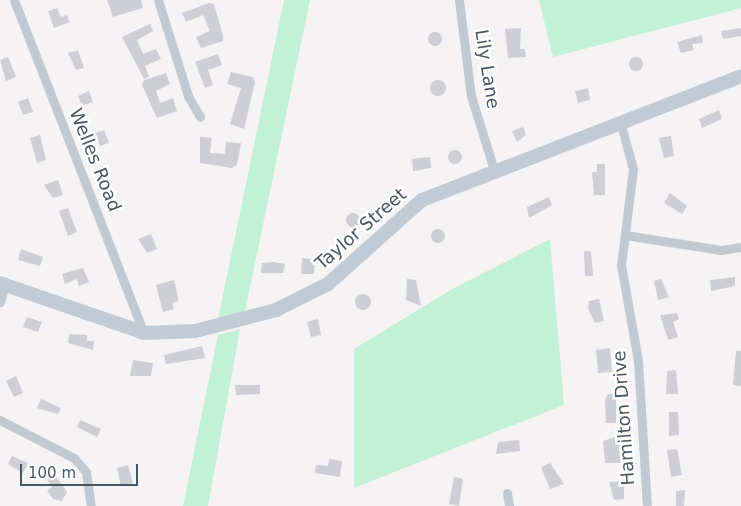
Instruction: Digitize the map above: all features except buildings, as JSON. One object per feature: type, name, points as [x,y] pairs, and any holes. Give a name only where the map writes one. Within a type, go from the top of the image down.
[{"type":"street","name":"Welles Road","points":[[14,0],[144,333]]},
{"type":"street","points":[[158,0],[188,96],[200,117]]},
{"type":"street","name":"Lily Lane","points":[[459,0],[471,96],[494,170]]},
{"type":"street","name":"Taylor Street","points":[[3,284],[144,333],[195,331],[276,310],[309,296],[422,200],[620,121],[741,76]]},
{"type":"street","name":"Hamilton Drive","points":[[620,121],[634,169],[621,265],[638,360],[647,506]]},
{"type":"street","points":[[625,235],[721,250],[741,247]]},
{"type":"street","points":[[0,302],[3,284]]},
{"type":"street","points":[[0,420],[74,458],[86,472],[90,506]]},
{"type":"street","points":[[507,493],[509,506]]},
{"type":"green space","points":[[284,0],[310,0],[245,311],[218,319]]},
{"type":"green space","points":[[539,0],[741,0],[741,8],[553,57]]},
{"type":"green space","points":[[550,239],[564,405],[354,488],[354,349],[454,288]]},
{"type":"green space","points":[[240,329],[208,506],[183,506],[218,335]]}]
